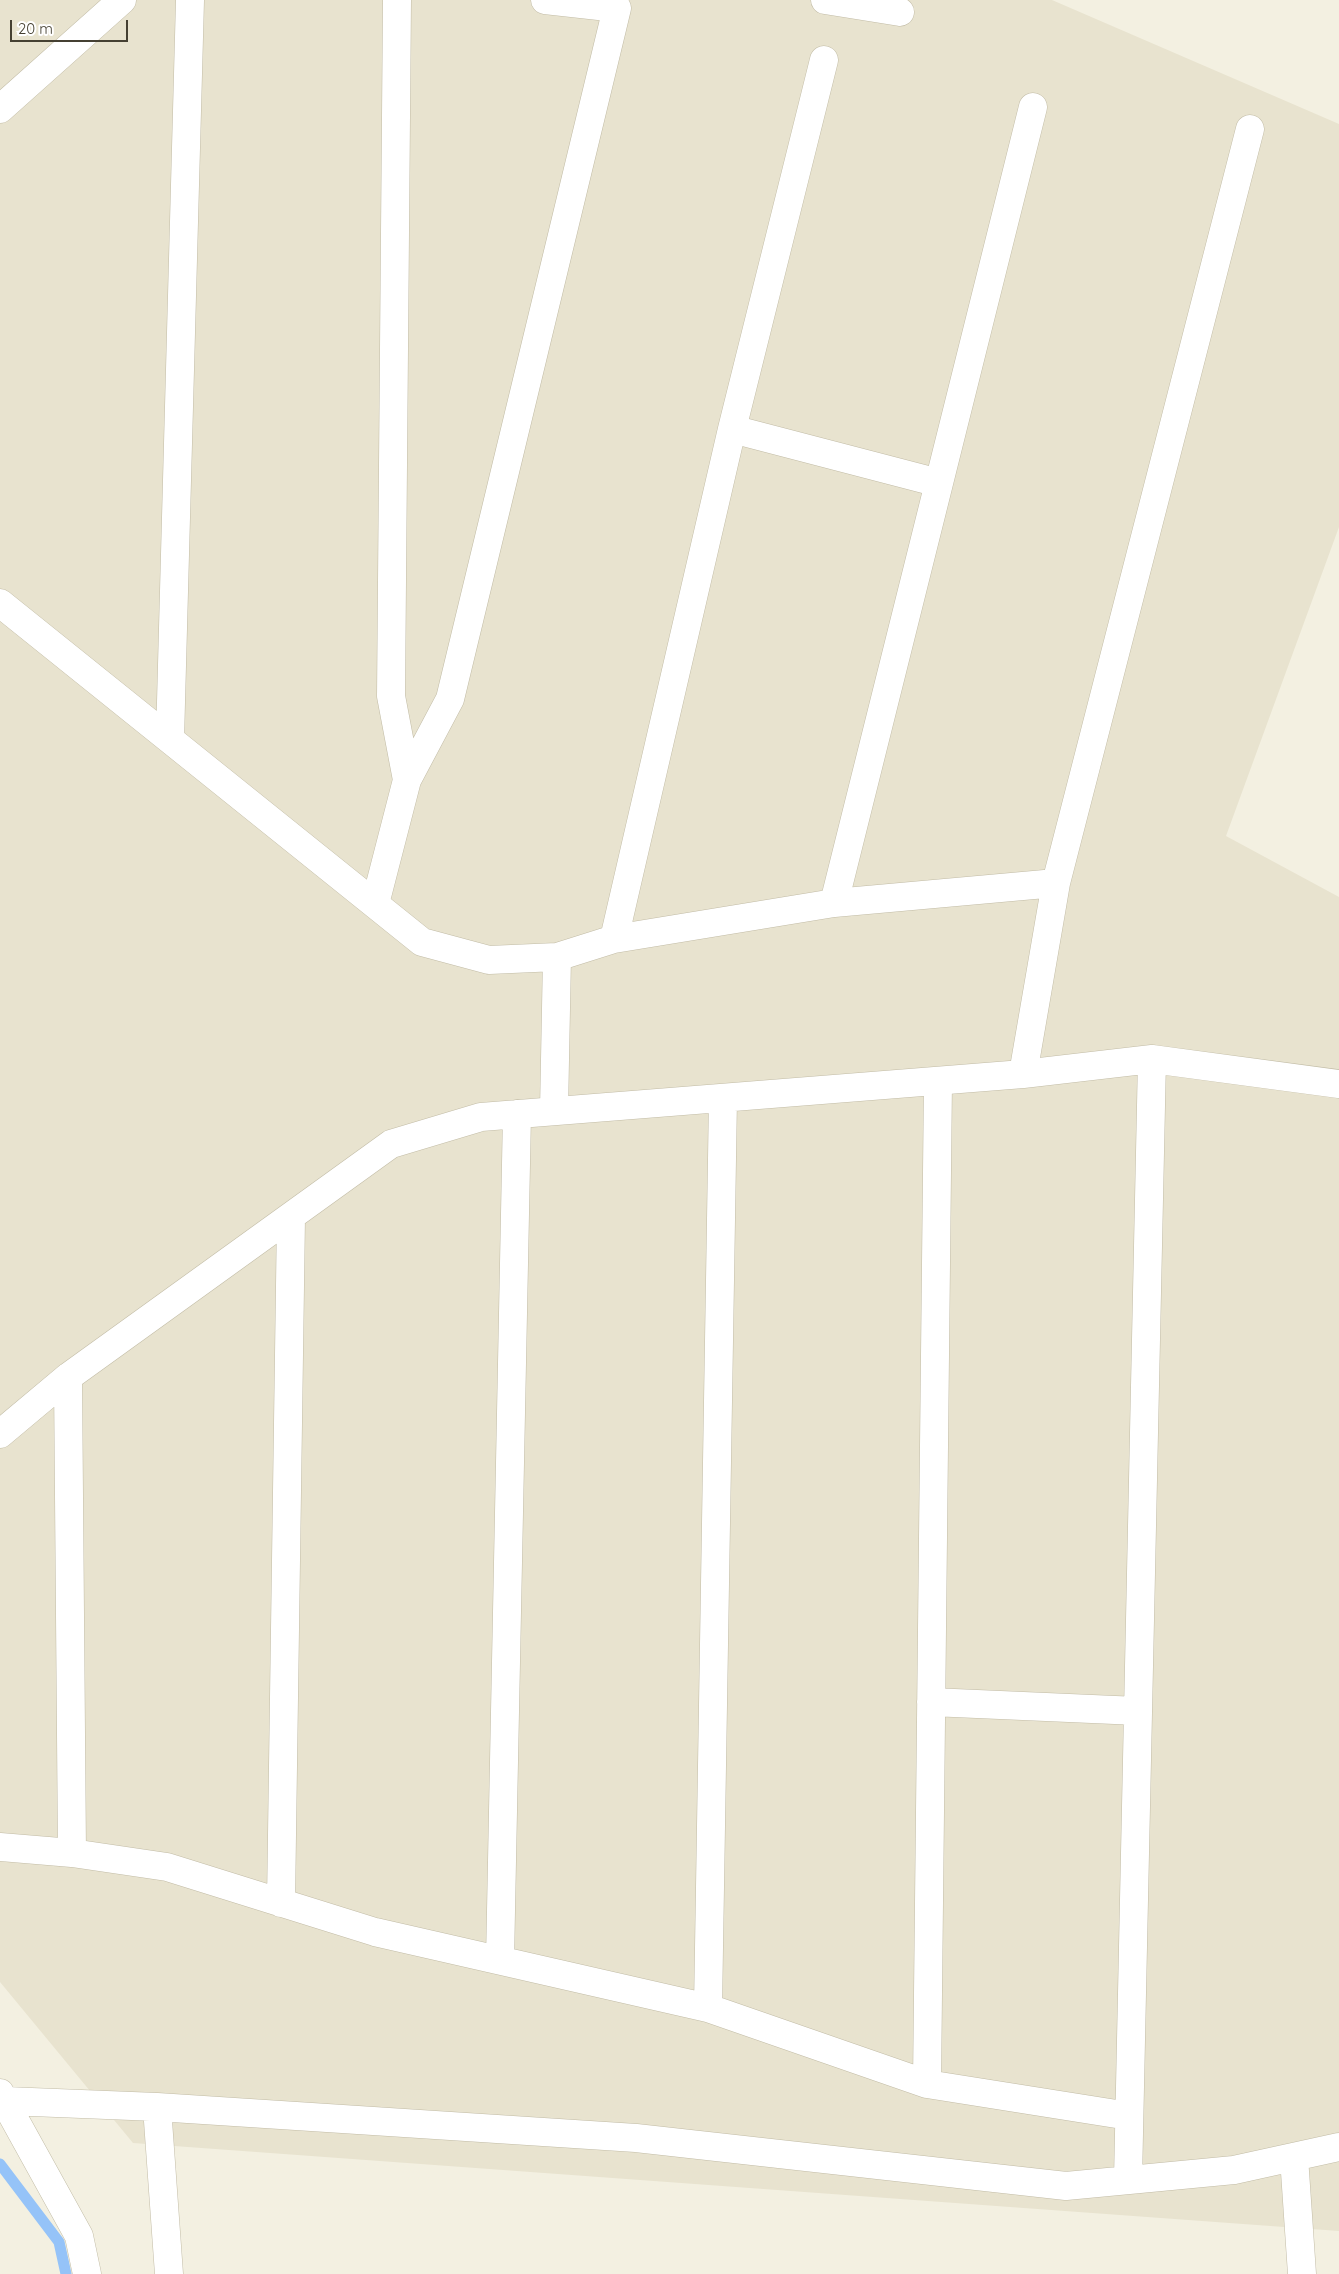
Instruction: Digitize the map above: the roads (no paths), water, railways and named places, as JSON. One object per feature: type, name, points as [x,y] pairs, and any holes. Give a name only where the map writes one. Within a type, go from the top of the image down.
[{"type":"street","points":[[0,109],[122,0]]},
{"type":"street","points":[[170,739],[190,0]]},
{"type":"street","points":[[398,0],[391,696],[407,780]]},
{"type":"street","points":[[375,904],[407,780],[450,698],[618,8],[545,0]]},
{"type":"street","points":[[825,0],[900,12]]},
{"type":"street","points":[[614,939],[732,429],[824,60]]},
{"type":"street","points":[[834,904],[1032,107]]},
{"type":"street","points":[[1023,1074],[1056,883],[1250,129]]},
{"type":"street","points":[[732,429],[939,483]]},
{"type":"street","points":[[0,603],[422,942],[489,960],[556,957],[614,939],[834,904],[1056,883]]},
{"type":"street","points":[[554,1111],[556,957]]},
{"type":"street","points":[[1128,2180],[1152,1059]]},
{"type":"street","points":[[2,1428],[68,1377],[391,1144],[481,1117],[1023,1074],[1152,1059],[1339,1084]]},
{"type":"street","points":[[927,2084],[938,1081]]},
{"type":"street","points":[[708,2008],[723,1098]]},
{"type":"street","points":[[500,1960],[517,1114]]},
{"type":"street","points":[[282,1903],[291,1217]]},
{"type":"street","points":[[68,1377],[72,1853]]},
{"type":"street","points":[[931,1702],[1138,1711]]},
{"type":"street","points":[[0,1847],[72,1853],[167,1867],[375,1932],[708,2008],[927,2084],[1129,2116]]},
{"type":"street","points":[[2,2099],[157,2107],[636,2138],[1066,2186],[1234,2170],[1339,2147]]},
{"type":"street","points":[[2,2099],[79,2236],[87,2274]]},
{"type":"street","points":[[157,2107],[169,2274]]},
{"type":"street","points":[[1294,2156],[1302,2274]]},
{"type":"waterway","points":[[0,2164],[59,2242],[66,2274]]}]
